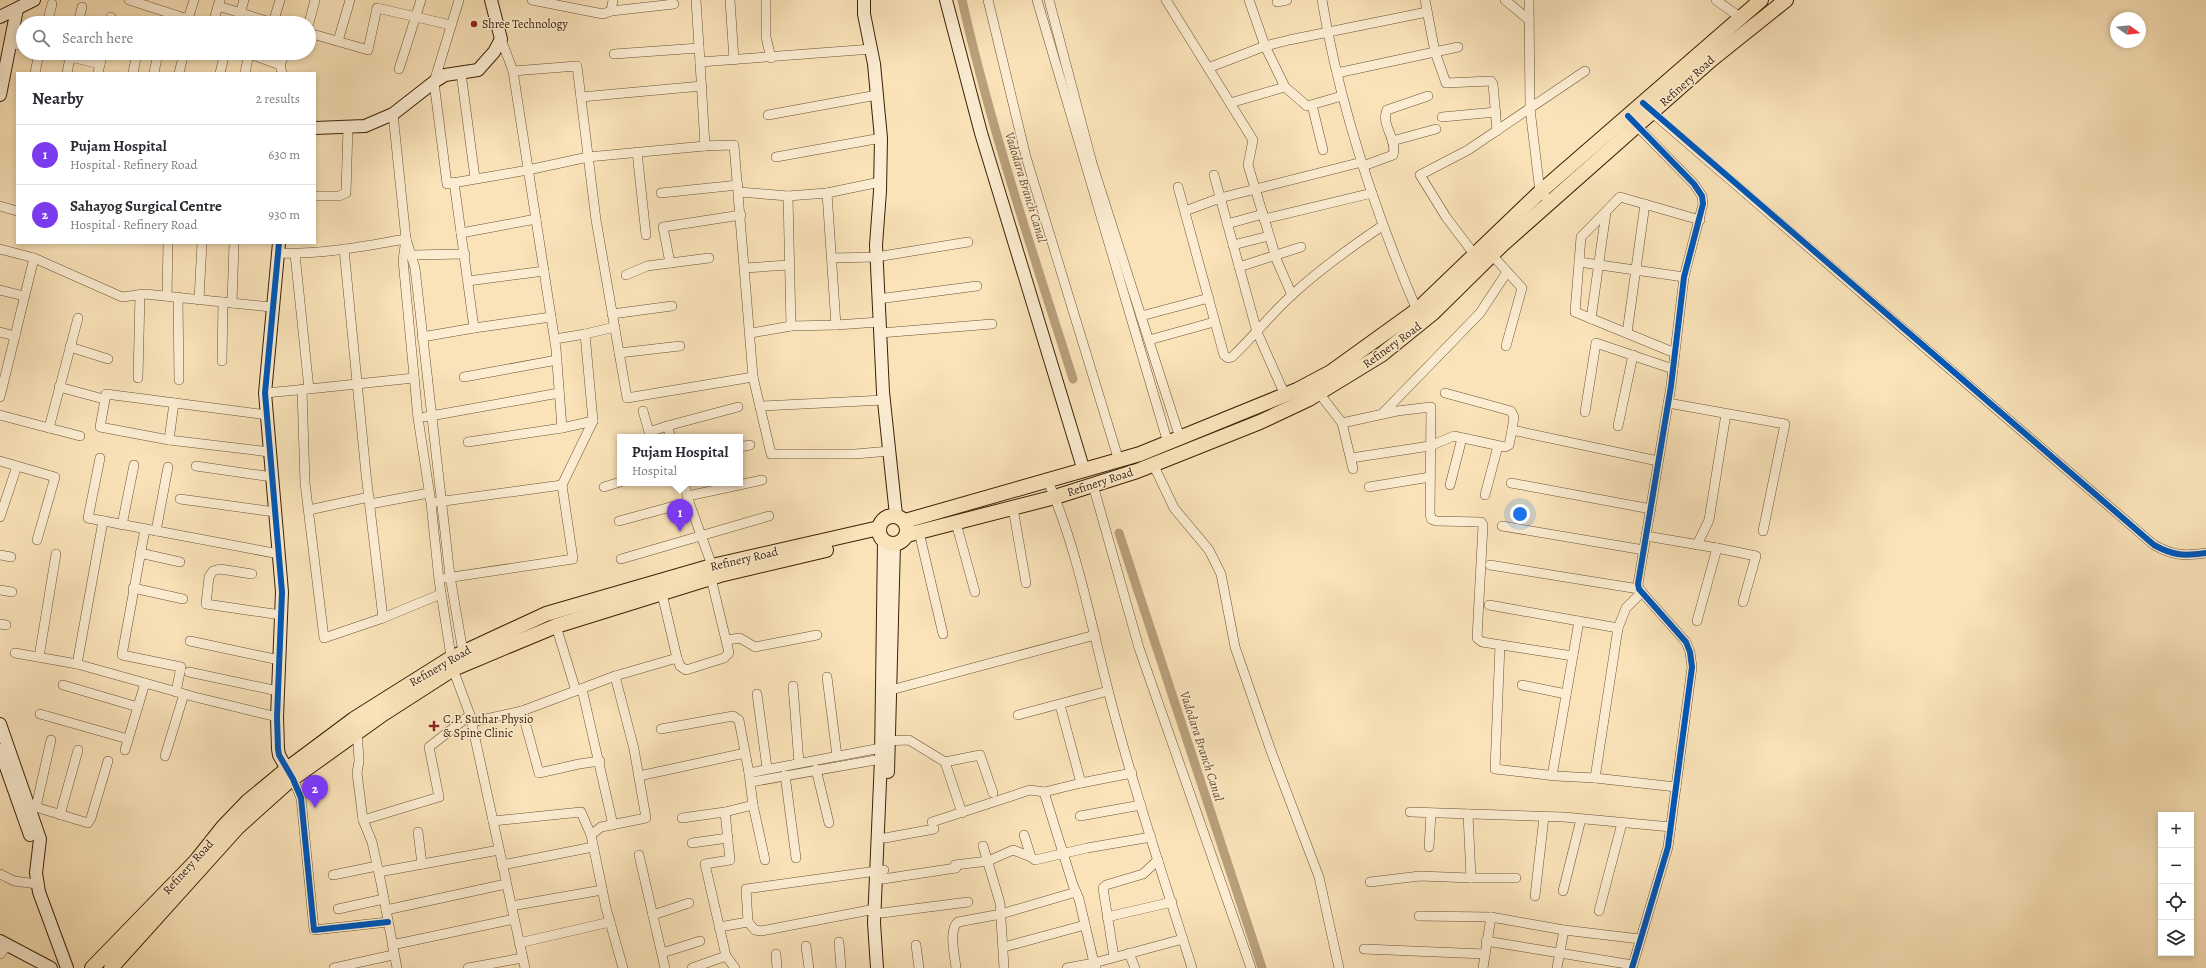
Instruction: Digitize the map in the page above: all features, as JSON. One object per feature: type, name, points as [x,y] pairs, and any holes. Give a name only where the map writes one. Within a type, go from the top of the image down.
[{"type":"main road","name":"Refinery Road","points":[[907,526],[956,523],[1055,497],[1149,466],[1260,422],[1295,395],[1419,317],[1492,256],[1637,127],[1648,108],[1761,0]]},
{"type":"main road","name":"Refinery Road","points":[[907,526],[1048,481],[1140,454],[1295,395],[1319,393],[1381,355],[1419,317],[1474,254],[1540,192],[1628,116],[1648,108],[1786,0]]},
{"type":"main road","points":[[1140,454],[1149,466]]},
{"type":"main road","points":[[883,519],[907,526],[901,542],[885,537],[883,519]]},
{"type":"main road","name":"Refinery Road","points":[[110,968],[238,827],[290,774],[354,719],[458,661],[546,614],[713,573],[885,537]]},
{"type":"main road","name":"Refinery Road","points":[[92,968],[196,861],[238,811],[290,774],[359,733],[383,714],[458,661],[556,626],[662,594],[713,573]]},
{"type":"street","points":[[0,17],[34,0]]},
{"type":"street","points":[[129,0],[179,16]]},
{"type":"street","points":[[189,16],[194,0]]},
{"type":"street","points":[[240,14],[244,0]]},
{"type":"street","points":[[275,16],[280,0]]},
{"type":"street","points":[[311,16],[315,0]]},
{"type":"street","points":[[338,41],[350,0]]},
{"type":"street","points":[[399,69],[421,0]]},
{"type":"street","points":[[459,0],[434,82],[447,184],[528,170],[588,157],[734,144],[754,377],[771,454],[855,454],[890,451]]},
{"type":"street","points":[[491,0],[501,39],[513,71],[555,339],[562,428]]},
{"type":"street","points":[[532,0],[603,14],[611,11],[674,4]]},
{"type":"street","points":[[611,11],[613,0]]},
{"type":"street","points":[[696,0],[705,146],[699,146]]},
{"type":"street","points":[[730,0],[734,60]]},
{"type":"street","points":[[766,0],[766,37],[771,58]]},
{"type":"street","points":[[864,0],[864,14],[872,49],[881,138],[876,257],[884,400],[890,451],[907,526],[943,634]]},
{"type":"street","points":[[946,0],[981,133],[1084,471]]},
{"type":"street","points":[[988,0],[1026,157],[1119,460]]},
{"type":"street","points":[[1037,0],[1174,440]]},
{"type":"street","points":[[1049,0],[1092,163],[1149,340],[1174,440]]},
{"type":"street","points":[[1166,0],[1253,140],[1248,165],[1275,254],[1292,295]]},
{"type":"street","points":[[1249,0],[1265,46],[1285,87],[1307,106],[1342,96]]},
{"type":"street","points":[[1277,2],[1287,0]]},
{"type":"street","points":[[1322,0],[1327,31],[1348,122],[1382,226],[1419,317]]},
{"type":"street","points":[[1425,0],[1435,52],[1446,82],[1491,81],[1493,84],[1498,130]]},
{"type":"street","points":[[1505,0],[1529,20]]},
{"type":"street","points":[[1529,0],[1530,109],[1540,192],[1551,202]]},
{"type":"street","points":[[1716,0],[1742,17]]},
{"type":"street","points":[[1723,0],[1742,17]]},
{"type":"street","points":[[215,16],[219,3],[245,16]]},
{"type":"street","points":[[49,16],[52,4]]},
{"type":"street","points":[[316,35],[368,50],[377,8],[386,4],[417,16],[451,25]]},
{"type":"street","points":[[80,16],[82,7]]},
{"type":"street","points":[[0,95],[17,8]]},
{"type":"street","points":[[1208,68],[1265,46],[1327,31],[1427,12]]},
{"type":"street","points":[[316,128],[365,126],[393,114],[445,75],[478,70],[494,52],[501,39]]},
{"type":"street","points":[[10,42],[16,44]]},
{"type":"street","points":[[1337,73],[1458,47]]},
{"type":"street","points":[[614,54],[699,48]]},
{"type":"street","points":[[700,62],[771,58],[872,49]]},
{"type":"street","points":[[35,72],[38,60]]},
{"type":"street","points":[[67,72],[70,60]]},
{"type":"street","points":[[82,60],[99,68]]},
{"type":"street","points":[[133,72],[136,60]]},
{"type":"street","points":[[154,72],[157,60]]},
{"type":"street","points":[[179,72],[182,60]]},
{"type":"street","points":[[220,72],[223,60]]},
{"type":"street","points":[[244,72],[247,60]]},
{"type":"street","points":[[262,60],[281,69]]},
{"type":"street","points":[[513,71],[577,66],[588,157],[614,327],[620,353],[627,398],[754,377]]},
{"type":"street","points":[[1474,254],[1446,217],[1420,175],[1468,150],[1585,71]]},
{"type":"street","points":[[461,73],[475,178]]},
{"type":"street","points":[[581,97],[702,86]]},
{"type":"street","points":[[1230,104],[1285,87]]},
{"type":"street","points":[[768,115],[877,95]]},
{"type":"street","points":[[1185,211],[1220,198],[1392,157],[1394,153],[1392,141],[1384,117],[1387,110],[1428,96]]},
{"type":"street","points":[[1312,105],[1323,150]]},
{"type":"street","points":[[1648,108],[2154,545],[2172,554],[2184,556],[2206,553]]},
{"type":"street","points":[[1442,117],[1496,112]]},
{"type":"street","points":[[393,114],[406,239],[404,260],[414,378],[418,418],[431,503],[438,580],[471,718],[525,968]]},
{"type":"street","points":[[1486,941],[1632,967],[1668,847],[1692,668],[1690,652],[1686,642],[1641,591],[1638,584],[1668,403],[1684,277],[1703,204],[1700,192],[1628,116]]},
{"type":"street","points":[[316,196],[339,196],[346,193],[348,127]]},
{"type":"street","points":[[1392,141],[1436,128]]},
{"type":"street","points":[[776,157],[881,138]]},
{"type":"street","points":[[637,152],[646,235]]},
{"type":"street","points":[[1214,175],[1257,332],[1295,395]]},
{"type":"street","points":[[454,182],[474,328]]},
{"type":"street","points":[[661,193],[738,189],[788,196],[827,193],[880,182]]},
{"type":"street","points":[[1178,187],[1209,298],[1214,322],[1224,355],[1228,358],[1232,357],[1292,295],[1337,257],[1382,226]]},
{"type":"street","points":[[827,193],[836,325]]},
{"type":"street","points":[[1227,224],[1372,193]]},
{"type":"street","points":[[788,196],[788,265],[791,326]]},
{"type":"street","points":[[1675,353],[1575,312],[1582,238],[1620,197],[1700,220]]},
{"type":"street","points":[[1627,333],[1645,204]]},
{"type":"street","points":[[0,206],[16,211]]},
{"type":"street","points":[[1591,318],[1606,212]]},
{"type":"street","points":[[670,262],[663,227],[741,215]]},
{"type":"street","points":[[461,233],[536,219]]},
{"type":"street","points":[[1233,245],[1269,236]]},
{"type":"street","points":[[388,922],[314,930],[300,798],[290,774],[279,755],[277,717],[282,592],[265,392],[271,308],[278,248],[295,254],[344,249],[406,239]]},
{"type":"street","points":[[406,239],[415,268],[442,501],[458,661]]},
{"type":"street","points":[[832,258],[876,257],[968,242]]},
{"type":"street","points":[[167,296],[168,244]]},
{"type":"street","points":[[199,300],[202,244]]},
{"type":"street","points":[[222,361],[234,244]]},
{"type":"street","points":[[1239,267],[1275,254],[1301,247]]},
{"type":"street","points":[[0,249],[34,258],[122,297],[140,294],[271,308]]},
{"type":"street","points":[[344,249],[359,384],[369,500],[383,618]]},
{"type":"street","points":[[295,254],[306,389],[305,483],[324,638],[383,618],[441,594]]},
{"type":"street","points":[[411,255],[465,254]]},
{"type":"street","points":[[1492,256],[1520,285],[1522,290],[1506,346]]},
{"type":"street","points":[[0,397],[3,373],[15,336],[34,258]]},
{"type":"street","points":[[626,275],[643,266],[709,258]]},
{"type":"street","points":[[1579,262],[1684,277]]},
{"type":"street","points":[[745,268],[788,265]]},
{"type":"street","points":[[468,281],[544,271]]},
{"type":"street","points":[[1382,414],[1480,313],[1508,272]]},
{"type":"street","points":[[878,299],[977,286]]},
{"type":"street","points":[[0,290],[24,296]]},
{"type":"street","points":[[138,378],[140,294]]},
{"type":"street","points":[[178,297],[179,380]]},
{"type":"street","points":[[1142,316],[1209,298]]},
{"type":"street","points":[[612,314],[672,306]]},
{"type":"street","points":[[422,337],[551,317]]},
{"type":"street","points":[[48,428],[78,318]]},
{"type":"street","points":[[1149,340],[1214,322]]},
{"type":"street","points":[[751,332],[791,326],[836,325],[880,328],[992,324]]},
{"type":"street","points":[[555,339],[614,327]]},
{"type":"street","points":[[0,332],[15,336]]},
{"type":"street","points":[[438,580],[450,576],[573,559],[562,485],[593,421],[585,334]]},
{"type":"street","points":[[1585,412],[1596,343],[1673,369]]},
{"type":"street","points":[[620,353],[680,346]]},
{"type":"street","points":[[70,347],[108,359]]},
{"type":"street","points":[[1618,426],[1633,356]]},
{"type":"street","points":[[464,377],[557,360]]},
{"type":"street","points":[[265,392],[414,378]]},
{"type":"street","points":[[59,388],[100,398]]},
{"type":"street","points":[[418,418],[560,393]]},
{"type":"street","points":[[1319,393],[1342,423],[1354,469]]},
{"type":"street","points":[[1351,458],[1430,446],[1454,436],[1498,446],[1509,446],[1513,414],[1511,412],[1445,393]]},
{"type":"street","points":[[267,415],[106,394],[100,427],[168,440],[270,452]]},
{"type":"street","points":[[760,406],[884,400]]},
{"type":"street","points":[[168,440],[174,403]]},
{"type":"street","points":[[1668,403],[1785,424],[1763,531]]},
{"type":"street","points":[[643,411],[649,432],[738,407]]},
{"type":"street","points":[[1342,423],[1382,414],[1431,407],[1431,519],[1436,521],[1482,524],[1477,638],[1482,642],[1573,656]]},
{"type":"street","points":[[1697,545],[1709,520],[1726,414]]},
{"type":"street","points":[[0,415],[80,436]]},
{"type":"street","points":[[468,442],[562,428],[593,421]]},
{"type":"street","points":[[667,426],[670,434]]},
{"type":"street","points":[[1512,430],[1658,461]]},
{"type":"street","points":[[1450,485],[1462,438]]},
{"type":"street","points":[[743,446],[750,445]]},
{"type":"street","points":[[1485,495],[1498,446]]},
{"type":"street","points":[[100,458],[88,518],[279,554]]},
{"type":"street","points":[[0,461],[55,478],[37,540]]},
{"type":"street","points":[[122,524],[134,465]]},
{"type":"street","points":[[0,517],[17,466]]},
{"type":"street","points":[[196,466],[272,477]]},
{"type":"street","points":[[1149,466],[1174,508],[1209,550],[1221,574],[1235,647],[1271,751],[1319,877],[1339,968]]},
{"type":"street","points":[[156,531],[168,467]]},
{"type":"street","points":[[1370,487],[1430,477]]},
{"type":"street","points":[[743,485],[762,480]]},
{"type":"street","points":[[1048,481],[1081,572],[1108,691],[1141,805],[1192,968]]},
{"type":"street","points":[[604,487],[617,483]]},
{"type":"street","points":[[1511,483],[1651,509]]},
{"type":"street","points":[[431,503],[562,485]]},
{"type":"street","points":[[1093,485],[1139,648],[1251,968]]},
{"type":"street","points":[[662,594],[680,666],[686,670],[724,658],[729,649],[713,573],[685,486]]},
{"type":"street","points":[[619,521],[688,499],[739,486]]},
{"type":"street","points":[[309,510],[369,500],[429,493]]},
{"type":"street","points":[[180,499],[275,512]]},
{"type":"street","points":[[1013,508],[1026,583]]},
{"type":"street","points":[[621,559],[702,537],[769,516]]},
{"type":"street","points":[[77,664],[103,521]]},
{"type":"street","points":[[956,523],[975,592]]},
{"type":"street","points":[[1502,526],[1644,550]]},
{"type":"street","points":[[144,529],[122,655],[181,668],[180,693],[165,756]]},
{"type":"street","points":[[1646,536],[1756,556],[1743,602]]},
{"type":"street","points":[[877,968],[878,911],[885,838],[883,747],[891,690],[885,537]]},
{"type":"street","points":[[881,873],[885,537]]},
{"type":"street","points":[[1697,621],[1717,548]]},
{"type":"street","points":[[140,553],[180,562]]},
{"type":"street","points":[[39,657],[56,554]]},
{"type":"street","points":[[0,555],[11,557]]},
{"type":"street","points":[[1490,565],[1641,591]]},
{"type":"street","points":[[252,574],[220,569],[213,571],[210,577],[206,604],[281,615]]},
{"type":"street","points":[[133,588],[183,599]]},
{"type":"street","points":[[0,590],[12,592]]},
{"type":"street","points":[[1595,778],[1618,628],[1626,608],[1641,591]]},
{"type":"street","points":[[1489,605],[1618,628]]},
{"type":"street","points":[[1552,776],[1578,620]]},
{"type":"street","points":[[556,626],[579,690],[600,761],[614,825]]},
{"type":"street","points":[[727,640],[740,638],[755,647],[816,635]]},
{"type":"street","points":[[891,690],[1095,635]]},
{"type":"street","points":[[190,641],[279,660]]},
{"type":"street","points":[[1500,645],[1495,769],[1552,776],[1595,778],[1676,787]]},
{"type":"street","points":[[15,653],[77,664],[180,693],[277,717]]},
{"type":"street","points":[[363,820],[439,797],[428,747],[471,718],[522,711],[615,676],[677,658]]},
{"type":"street","points":[[189,672],[278,691]]},
{"type":"street","points":[[591,835],[601,828],[646,818],[639,776],[615,676]]},
{"type":"street","points":[[827,677],[836,756]]},
{"type":"street","points":[[125,750],[145,683]]},
{"type":"street","points":[[63,685],[138,707]]},
{"type":"street","points":[[1522,685],[1566,694]]},
{"type":"street","points":[[793,686],[799,763]]},
{"type":"street","points":[[1018,715],[1108,691]]},
{"type":"street","points":[[757,694],[767,768]]},
{"type":"street","points":[[1060,704],[1081,782]]},
{"type":"street","points":[[522,711],[539,774],[579,764],[600,761]]},
{"type":"street","points":[[40,714],[128,739]]},
{"type":"street","points":[[661,729],[733,716],[739,720],[765,860]]},
{"type":"street","points":[[354,719],[359,733],[357,773],[363,820],[372,842],[397,968]]},
{"type":"street","points":[[1,729],[33,806],[40,838],[37,853],[37,884],[67,968]]},
{"type":"street","points":[[33,806],[51,740]]},
{"type":"street","points":[[750,777],[785,775],[816,769],[909,740],[944,762],[962,813]]},
{"type":"street","points":[[750,777],[767,768],[883,747]]},
{"type":"street","points":[[0,750],[37,853]]},
{"type":"street","points":[[60,815],[78,750]]},
{"type":"street","points":[[639,776],[746,753]]},
{"type":"street","points":[[944,762],[980,755],[992,793]]},
{"type":"street","points":[[33,806],[85,823],[90,821],[108,761]]},
{"type":"street","points":[[816,769],[829,823]]},
{"type":"street","points":[[885,838],[933,825],[962,813],[1030,790],[1044,792],[1081,782],[1132,773]]},
{"type":"street","points":[[785,775],[796,858]]},
{"type":"street","points":[[1044,792],[1063,854],[1079,899],[1095,966]]},
{"type":"street","points":[[682,818],[725,812],[754,805]]},
{"type":"street","points":[[1080,816],[1141,805]]},
{"type":"street","points":[[493,821],[581,812],[591,835],[602,890],[623,968]]},
{"type":"street","points":[[725,812],[730,860],[705,864],[726,956],[735,968]]},
{"type":"street","points":[[1410,812],[1581,819],[1671,827]]},
{"type":"street","points":[[1429,847],[1431,813]]},
{"type":"street","points":[[1468,814],[1471,878]]},
{"type":"street","points":[[1535,896],[1544,817]]},
{"type":"street","points":[[1563,891],[1581,819]]},
{"type":"street","points":[[1599,911],[1622,823]]},
{"type":"street","points":[[418,832],[422,864]]},
{"type":"street","points":[[1024,835],[1031,857]]},
{"type":"street","points":[[968,902],[878,911],[761,932],[755,930],[748,922],[746,889],[881,873],[956,867],[988,861],[1013,850],[1035,860],[1087,848],[1151,837]]},
{"type":"street","points":[[692,843],[728,838]]},
{"type":"street","points":[[983,846],[1002,914],[1004,968]]},
{"type":"street","points":[[502,866],[593,847]]},
{"type":"street","points":[[333,875],[422,864],[499,850]]},
{"type":"street","points":[[639,855],[665,968]]},
{"type":"street","points":[[1114,957],[1102,890],[1104,886],[1143,874],[1158,860]]},
{"type":"street","points":[[0,874],[14,881],[37,884]]},
{"type":"street","points":[[1370,882],[1420,876],[1516,878]]},
{"type":"street","points":[[386,910],[506,884]]},
{"type":"street","points":[[511,906],[602,890]]},
{"type":"street","points":[[956,968],[953,932],[955,924],[958,922],[1002,914],[1076,892]]},
{"type":"street","points":[[338,909],[384,899]]},
{"type":"street","points":[[1107,918],[1172,902]]},
{"type":"street","points":[[653,915],[689,903]]},
{"type":"street","points":[[878,911],[885,968]]},
{"type":"street","points":[[1419,916],[1492,917],[1564,930],[1640,939]]},
{"type":"street","points":[[1483,968],[1486,941],[1492,917]]},
{"type":"street","points":[[392,945],[514,919]]},
{"type":"street","points":[[519,944],[610,922]]},
{"type":"street","points":[[719,927],[748,922]]},
{"type":"street","points":[[1004,947],[1085,925]]},
{"type":"street","points":[[1557,968],[1564,930]]},
{"type":"street","points":[[1067,968],[1095,966],[1114,957],[1183,939]]},
{"type":"street","points":[[662,953],[700,940]]},
{"type":"street","points":[[839,942],[841,968]]},
{"type":"street","points":[[916,945],[919,968]]},
{"type":"street","points":[[3,946],[51,968]]},
{"type":"street","points":[[806,946],[809,968]]},
{"type":"street","points":[[1364,948],[1485,954]]},
{"type":"street","points":[[1129,953],[1135,968]]},
{"type":"street","points":[[334,968],[355,966],[394,954]]},
{"type":"street","points":[[776,954],[777,968]]},
{"type":"street","points":[[692,968],[726,956]]},
{"type":"street","points":[[468,968],[522,958]]},
{"type":"waterway","name":"Vadodara Branch Canal","points":[[962,0],[973,48],[999,143],[1073,379]]},
{"type":"waterway","name":"Vadodara Branch Canal","points":[[1119,533],[1262,968]]},
{"type":"cycle path","points":[[1643,103],[2154,545],[2167,551],[2179,554],[2191,555],[2206,553]]},
{"type":"cycle path","points":[[1628,116],[1694,184],[1702,196],[1703,204],[1684,277],[1671,386],[1638,584],[1639,589],[1686,642],[1690,652],[1692,667],[1668,847],[1632,968]]},
{"type":"cycle path","points":[[279,244],[265,393],[282,592],[277,717],[278,749],[279,755],[293,779],[301,798],[314,930],[388,922]]},
{"type":"place","name":"Shree Technology","points":[[474,24]]},
{"type":"place","name":"Pujam Hospital","points":[[680,532]]},
{"type":"place","name":"C.P. Suthar Physio & Spine Clinic","points":[[434,726]]},
{"type":"place","name":"Sahayog Surgical Centre","points":[[315,808]]}]
